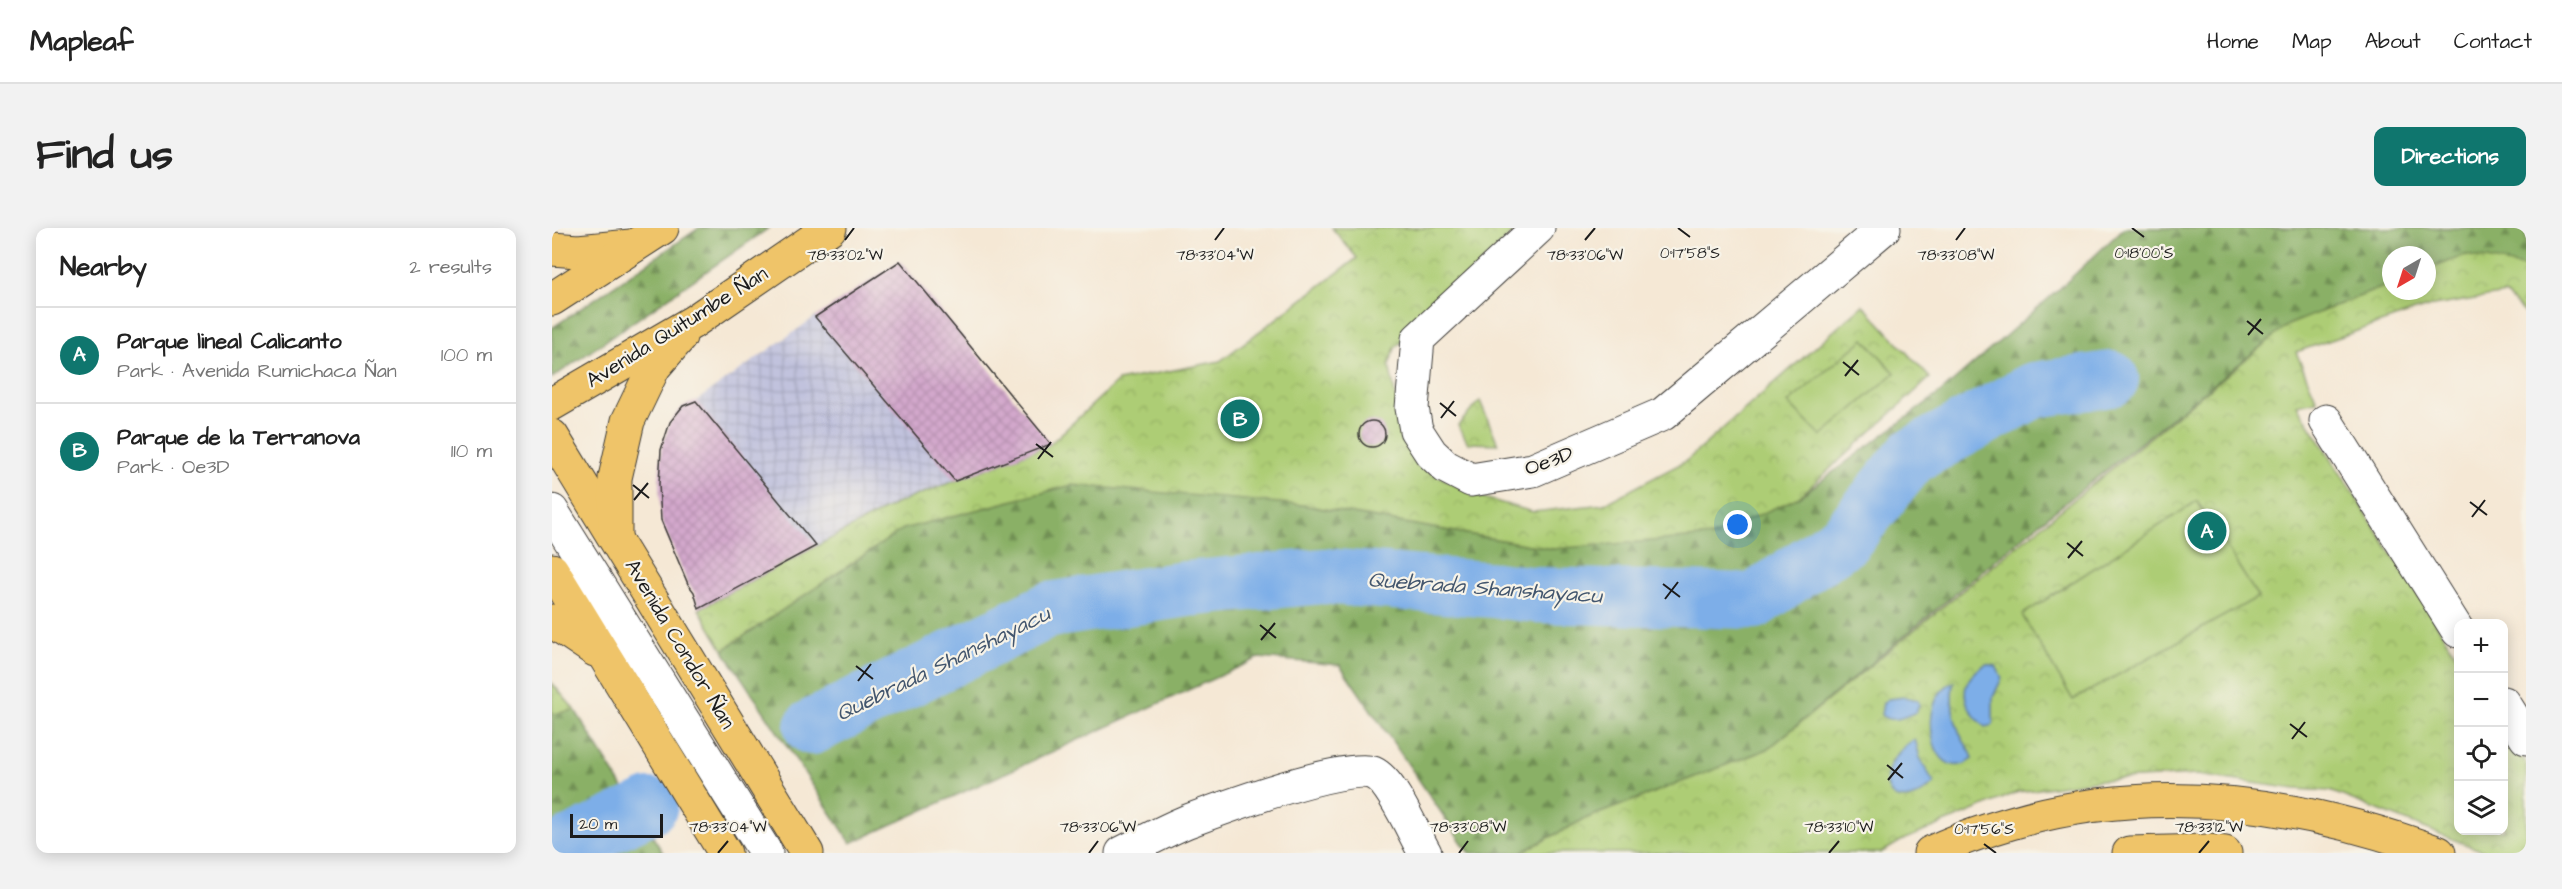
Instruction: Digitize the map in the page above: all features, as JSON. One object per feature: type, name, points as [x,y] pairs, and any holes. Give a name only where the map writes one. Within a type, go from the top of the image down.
[{"type":"main road","name":"Avenida Quitumbe Ñan","points":[[552,404],[693,322],[830,228]]},
{"type":"main road","points":[[552,249],[578,251],[651,236]]},
{"type":"main road","points":[[552,299],[651,236]]},
{"type":"main road","points":[[615,537],[615,478],[628,421],[654,367],[693,322]]},
{"type":"main road","name":"Avenida Condor Ñan","points":[[552,436],[807,853]]},
{"type":"main road","points":[[552,570],[725,853]]},
{"type":"main road","points":[[552,621],[604,656]]},
{"type":"main road","points":[[1930,853],[1987,830],[2046,812],[2104,804],[2211,800],[2279,808],[2344,823],[2439,853]]},
{"type":"main road","points":[[2129,853],[2161,851],[2225,853]]},
{"type":"street","name":"Oe3D","points":[[1538,228],[1418,339],[1412,408],[1416,430],[1431,453],[1446,467],[1472,480],[1533,471],[1663,414],[1884,228]]},
{"type":"street","points":[[2326,421],[2454,625]]},
{"type":"street","points":[[552,511],[766,853]]},
{"type":"street","points":[[2508,709],[2526,738]]},
{"type":"street","points":[[1125,852],[1188,822],[1306,782],[1353,771],[1372,773],[1384,780],[1425,853]]},
{"type":"shaded area","points":[[815,317],[955,481],[895,504],[816,546],[696,401]]},
{"type":"green space","points":[[699,228],[769,228],[552,378],[552,328]]},
{"type":"green space","points":[[1332,228],[1517,228],[1395,348],[1389,365],[1395,394],[1417,465],[1477,496],[1533,512],[1604,504],[1686,461],[1863,305],[1930,378],[1799,497],[1712,536],[1553,549],[1303,505],[1072,485],[903,529],[723,650],[699,609],[895,504],[1050,444],[1118,381],[1220,361],[1357,258]]},
{"type":"green space","points":[[2124,228],[2526,228],[2526,267],[2466,255],[2436,267],[2436,246],[2382,246],[2382,288],[2288,325],[2040,523],[1768,749],[1585,819],[1520,853],[1469,853],[1340,665],[1259,658],[851,843],[723,650],[903,529],[1071,485],[1285,502],[1553,549],[1799,497],[1941,392],[2057,291]]},
{"type":"green space","points":[[2466,255],[2526,267],[2526,314],[2505,294],[2427,307],[2296,352],[2317,401],[2297,405],[2454,652],[2454,835],[2508,835],[2508,734],[2526,763],[2526,853],[2488,853],[2330,791],[2295,789],[2197,775],[2100,780],[2018,792],[1901,841],[1881,853],[1520,853],[1585,819],[1768,749],[2288,325],[2382,288],[2382,300],[2436,300],[2436,267]]},
{"type":"green space","points":[[1864,339],[1895,373],[1821,436],[1788,403]]},
{"type":"green space","points":[[1480,401],[1498,444],[1468,443],[1458,425]]},
{"type":"green space","points":[[2197,501],[2258,597],[2073,700],[2022,615]]},
{"type":"green space","points":[[552,683],[575,710],[552,714]]},
{"type":"green space","points":[[575,710],[663,853],[552,853],[552,711]]},
{"type":"water","points":[[1986,664],[1996,666],[2002,678],[1993,697],[1993,725],[1985,727],[1971,711],[1965,695],[1970,679]]},
{"type":"water","points":[[1954,682],[1952,703],[1955,718],[1959,732],[1973,759],[1958,765],[1947,762],[1938,752],[1931,722],[1934,705],[1942,691]]},
{"type":"water","points":[[1904,697],[1918,700],[1919,706],[1916,712],[1894,719],[1881,715],[1883,703],[1888,699]]},
{"type":"water","points":[[1915,739],[1920,758],[1934,783],[1918,795],[1905,799],[1895,796],[1889,789],[1887,778],[1890,765],[1900,752]]},
{"type":"building","points":[[900,261],[1051,444],[955,481],[815,317]]},
{"type":"building","points":[[696,401],[816,546],[699,609],[694,592],[688,584],[661,520],[659,484],[661,450],[670,422],[683,406]]},
{"type":"building","points":[[1372,421],[1381,425],[1385,434],[1381,443],[1372,447],[1363,443],[1359,434],[1363,425]]},
{"type":"waterway","name":"Quebrada Shanshayacu","points":[[812,727],[1049,610],[1186,589],[1323,576],[1536,595],[1754,601],[1845,539],[1912,456],[2034,390],[2111,379]]},
{"type":"waterway","name":"Quebrada Shanshayacu","points":[[552,853],[650,806]]},
{"type":"place","name":"Parque de la Terranova","points":[[1240,419]]},
{"type":"place","name":"Parque lineal Calicanto","points":[[2207,531]]}]
